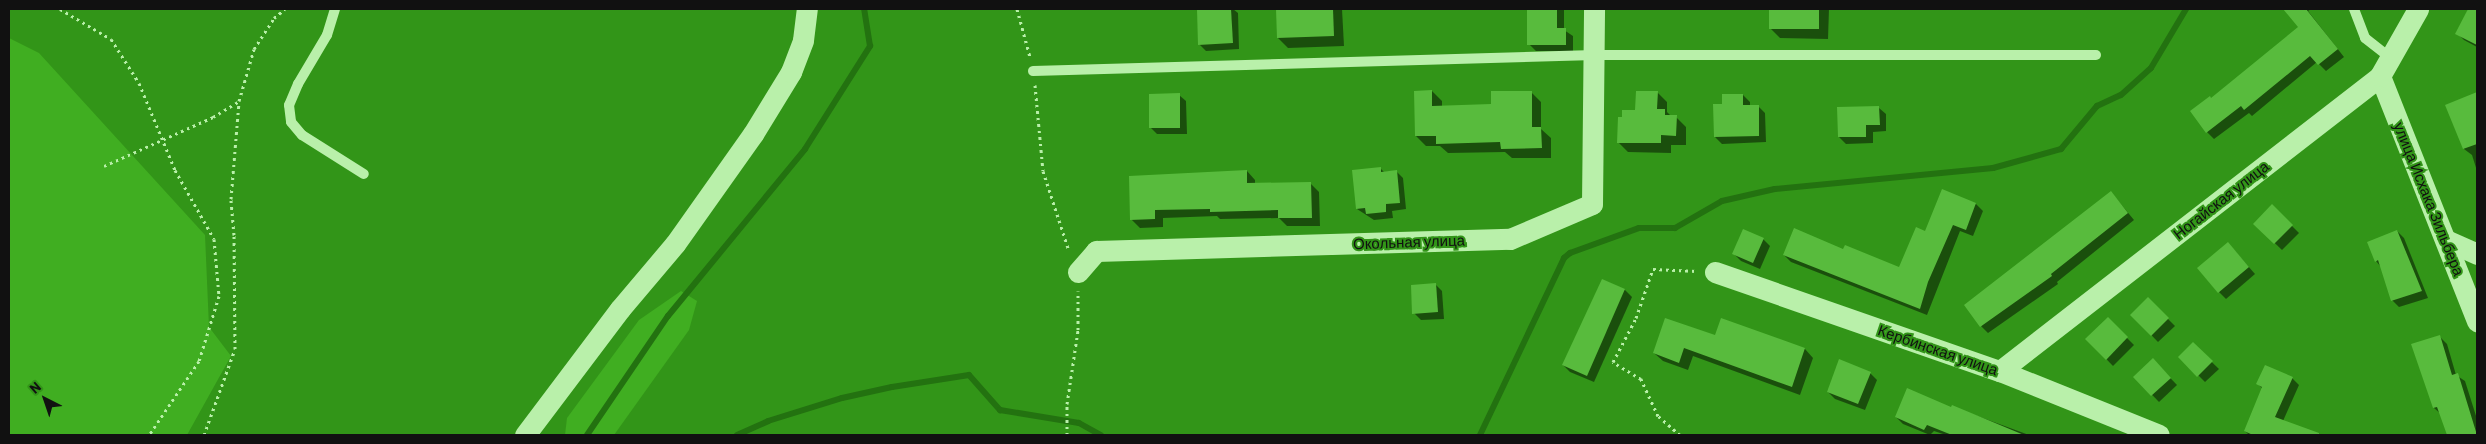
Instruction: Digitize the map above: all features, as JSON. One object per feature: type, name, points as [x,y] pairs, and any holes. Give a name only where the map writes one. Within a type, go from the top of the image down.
[{"type":"street","points":[[525,435],[620,310],[675,244],[753,134],[791,72],[803,40],[807,9]]},
{"type":"street","points":[[1594,9],[1595,55]]},
{"type":"street","name":"Ногайская улица","points":[[2000,372],[2385,67],[2418,9]]},
{"type":"street","name":"Окольная улица","points":[[1078,272],[1096,251],[1510,239],[1592,204],[1595,55]]},
{"type":"street","name":"улица Исхака Зильбера","points":[[2385,67],[2446,240],[2477,321]]},
{"type":"street","points":[[2446,240],[2477,254]]},
{"type":"street","name":"Кербинская улица","points":[[1715,272],[2000,372],[2159,435]]},
{"type":"lane","points":[[335,9],[327,35],[298,84],[289,105],[291,122],[302,134],[364,174]]},
{"type":"lane","points":[[2354,9],[2365,38],[2385,67]]},
{"type":"lane","points":[[1033,71],[1595,55],[2096,55]]},
{"type":"path","points":[[60,9],[111,39],[138,83],[175,170],[214,239],[219,296],[199,361],[149,435]]},
{"type":"path","points":[[204,435],[235,349],[234,235],[231,199],[239,101],[254,49],[274,18],[285,9]]},
{"type":"path","points":[[1017,9],[1033,71],[1043,171],[1062,234],[1078,272],[1078,330],[1067,404],[1067,435]]},
{"type":"path","points":[[104,166],[214,117],[239,101]]},
{"type":"path","points":[[1680,435],[1658,416],[1640,379],[1613,362],[1636,318],[1653,268],[1715,272]]},
{"type":"green space","points":[[9,38],[39,53],[205,235],[209,327],[231,356],[187,435],[9,435]]},
{"type":"green space","points":[[681,291],[697,301],[689,330],[614,435],[565,435],[567,418],[639,320]]},
{"type":"building","points":[[1197,9],[1231,9],[1233,43],[1198,45]]},
{"type":"building","points":[[1276,9],[1333,9],[1334,36],[1277,38]]},
{"type":"building","points":[[1527,9],[1557,9],[1557,28],[1566,28],[1566,45],[1527,45]]},
{"type":"building","points":[[1769,9],[1819,9],[1819,29],[1769,29]]},
{"type":"building","points":[[2283,9],[2306,9],[2338,49],[2318,65],[2310,56],[2244,110],[2241,106],[2206,133],[2190,111],[2210,96],[2211,98],[2298,27]]},
{"type":"building","points":[[2468,9],[2477,9],[2477,45],[2455,34]]},
{"type":"building","points":[[1432,90],[1432,106],[1491,104],[1491,91],[1532,91],[1532,127],[1541,127],[1542,148],[1501,149],[1500,142],[1436,144],[1436,136],[1415,136],[1414,91]]},
{"type":"building","points":[[1636,91],[1658,91],[1657,109],[1665,109],[1665,115],[1677,115],[1676,136],[1661,135],[1661,143],[1617,143],[1618,117],[1622,117],[1622,110],[1635,110]]},
{"type":"building","points":[[2477,92],[2477,144],[2463,149],[2445,105]]},
{"type":"building","points":[[1180,93],[1180,128],[1149,128],[1149,94]]},
{"type":"building","points":[[1722,94],[1743,94],[1743,105],[1759,105],[1759,136],[1714,137],[1713,104],[1722,104]]},
{"type":"building","points":[[1879,106],[1880,125],[1866,125],[1866,137],[1838,137],[1837,107]]},
{"type":"building","points":[[1381,167],[1381,172],[1397,170],[1400,203],[1386,204],[1386,212],[1366,214],[1365,208],[1356,209],[1352,170]]},
{"type":"building","points":[[1247,170],[1247,183],[1311,182],[1312,218],[1278,218],[1278,210],[1210,212],[1210,209],[1155,210],[1155,219],[1130,220],[1129,176]]},
{"type":"building","points":[[1942,189],[1976,203],[1966,230],[1953,225],[1928,282],[1920,309],[1783,255],[1794,228],[1843,249],[1845,245],[1899,267],[1916,227],[1925,231]]},
{"type":"building","points":[[2111,191],[2128,213],[2051,274],[2052,276],[1980,327],[1964,305]]},
{"type":"building","points":[[2272,204],[2293,225],[2274,244],[2253,224]]},
{"type":"building","points":[[1743,229],[1764,238],[1753,263],[1732,254]]},
{"type":"building","points":[[2397,230],[2422,291],[2391,301],[2378,260],[2375,262],[2367,242]]},
{"type":"building","points":[[2228,242],[2249,267],[2218,293],[2197,268]]},
{"type":"building","points":[[1602,279],[1625,289],[1587,376],[1562,365]]},
{"type":"building","points":[[1436,283],[1438,312],[1412,314],[1411,285]]},
{"type":"building","points":[[2148,297],[2169,318],[2151,336],[2130,315]]},
{"type":"building","points":[[2108,317],[2128,337],[2106,360],[2085,339]]},
{"type":"building","points":[[1665,318],[1715,335],[1721,318],[1805,348],[1792,387],[1684,348],[1679,363],[1653,353]]},
{"type":"building","points":[[2440,335],[2452,375],[2458,373],[2477,435],[2447,435],[2437,407],[2433,408],[2411,344]]},
{"type":"building","points":[[2193,342],[2213,361],[2197,377],[2178,357]]},
{"type":"building","points":[[2153,358],[2171,378],[2151,396],[2133,377]]},
{"type":"building","points":[[1839,359],[1871,372],[1858,404],[1827,392]]},
{"type":"building","points":[[2265,365],[2293,377],[2275,417],[2319,433],[2319,435],[2253,435],[2244,431],[2262,387],[2256,384]]},
{"type":"building","points":[[1907,388],[2024,435],[1952,435],[1927,425],[1924,430],[1895,417]]},
{"type":"waterway","points":[[587,435],[668,316],[805,149],[870,46],[864,9]]},
{"type":"waterway","points":[[1480,435],[1564,258],[1570,253],[1639,228],[1675,228],[1722,201],[1775,189],[1993,168],[2061,149],[2097,106],[2121,95],[2151,68],[2186,9]]},
{"type":"waterway","points":[[737,435],[768,421],[842,398],[892,387],[969,375],[1000,410],[1079,423],[1101,435]]}]
